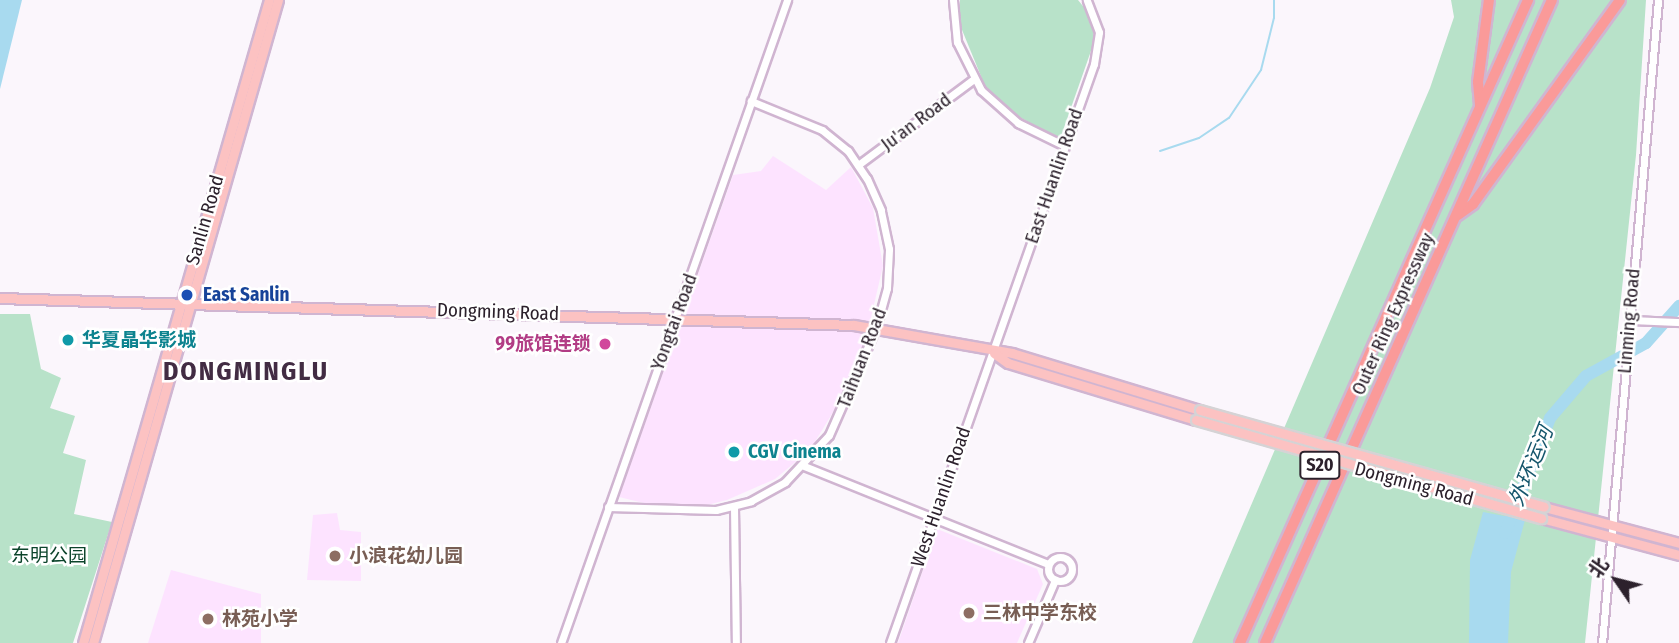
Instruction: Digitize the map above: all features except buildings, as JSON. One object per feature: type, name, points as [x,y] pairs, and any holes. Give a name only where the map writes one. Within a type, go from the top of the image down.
[{"type":"highway","points":[[1480,107],[1478,82],[1489,0]]},
{"type":"highway","name":"Outer Ring Expressway","points":[[1240,643],[1528,0]]},
{"type":"highway","name":"Outer Ring Expressway","points":[[1265,643],[1552,0]]},
{"type":"highway","points":[[1455,217],[1472,204],[1620,0]]},
{"type":"main road","name":"Sanlin Road","points":[[93,643],[269,0]]},
{"type":"main road","name":"Sanlin Road","points":[[83,643],[278,0]]},
{"type":"main road","name":"Dongming Road","points":[[0,298],[675,317],[876,328],[992,352],[1012,353],[1199,410],[1679,543]]},
{"type":"main road","name":"Dongming Road","points":[[992,352],[1008,363],[1196,421],[1679,555]]},
{"type":"street","name":"Yongtai Road","points":[[561,643],[787,0]]},
{"type":"street","points":[[953,0],[957,42],[974,79],[1011,118],[1065,146]]},
{"type":"street","name":"East Huanlin Road","points":[[992,352],[1098,47],[1095,16],[1087,0]]},
{"type":"street","name":"Linming Road","points":[[1602,643],[1658,0]]},
{"type":"street","name":"Ju'an Road","points":[[858,165],[974,79]]},
{"type":"street","name":"Taihuan Road","points":[[608,508],[674,512],[734,507],[769,492],[804,466],[841,413],[876,328],[887,288],[889,249],[881,210],[858,165],[818,127],[751,101]]},
{"type":"street","points":[[1629,320],[1679,321]]},
{"type":"street","name":"West Huanlin Road","points":[[890,643],[992,352]]},
{"type":"street","points":[[804,466],[1048,564]]},
{"type":"street","points":[[734,507],[736,643]]},
{"type":"street","points":[[1059,556],[1071,564],[1068,578],[1055,580],[1048,574],[1048,564],[1059,556]]},
{"type":"street","points":[[1028,643],[1055,580]]},
{"type":"shaded area","points":[[773,156],[826,190],[851,167],[873,208],[883,266],[865,343],[838,404],[810,450],[775,479],[727,500],[699,507],[656,506],[619,497],[733,175],[761,171]]},
{"type":"shaded area","name":"小浪花幼儿园","points":[[337,513],[340,530],[361,532],[361,581],[307,580],[313,515]]},
{"type":"shaded area","name":"三林中学东校","points":[[937,529],[1037,569],[1043,584],[1017,643],[898,643]]},
{"type":"shaded area","name":"林苑小学","points":[[171,570],[261,594],[261,643],[148,643]]},
{"type":"green space","points":[[960,0],[1078,0],[1087,11],[1094,31],[1092,48],[1060,139],[1010,112],[985,86],[960,25]]},
{"type":"green space","points":[[1451,0],[1646,0],[1636,155],[1585,643],[1192,643],[1430,88],[1454,17]]},
{"type":"green space","name":"东明公园","points":[[0,314],[30,314],[41,369],[61,378],[50,408],[75,416],[63,453],[86,460],[74,514],[112,522],[73,643],[0,643]]},
{"type":"water","points":[[0,0],[22,0],[0,89]]},
{"type":"water","points":[[1483,512],[1525,520],[1511,572],[1508,643],[1469,643],[1470,560]]},
{"type":"waterway","points":[[1160,151],[1199,138],[1229,118],[1261,70],[1274,18],[1274,0]]},
{"type":"waterway","name":"外环运河","points":[[1505,533],[1550,418],[1586,376],[1646,343],[1679,306]]},
{"type":"place","name":"East Sanlin","points":[[187,295]]},
{"type":"place","name":"华夏晶华影城","points":[[68,340]]},
{"type":"place","name":"99旅馆连锁","points":[[605,344]]},
{"type":"place","name":"CGV Cinema","points":[[734,452]]},
{"type":"place","name":"小浪花幼儿园","points":[[335,556]]},
{"type":"place","name":"三林中学东校","points":[[969,613]]},
{"type":"place","name":"林苑小学","points":[[208,619]]},
{"type":"district","name":"DONGMINGLU","points":[[246,372]]}]
